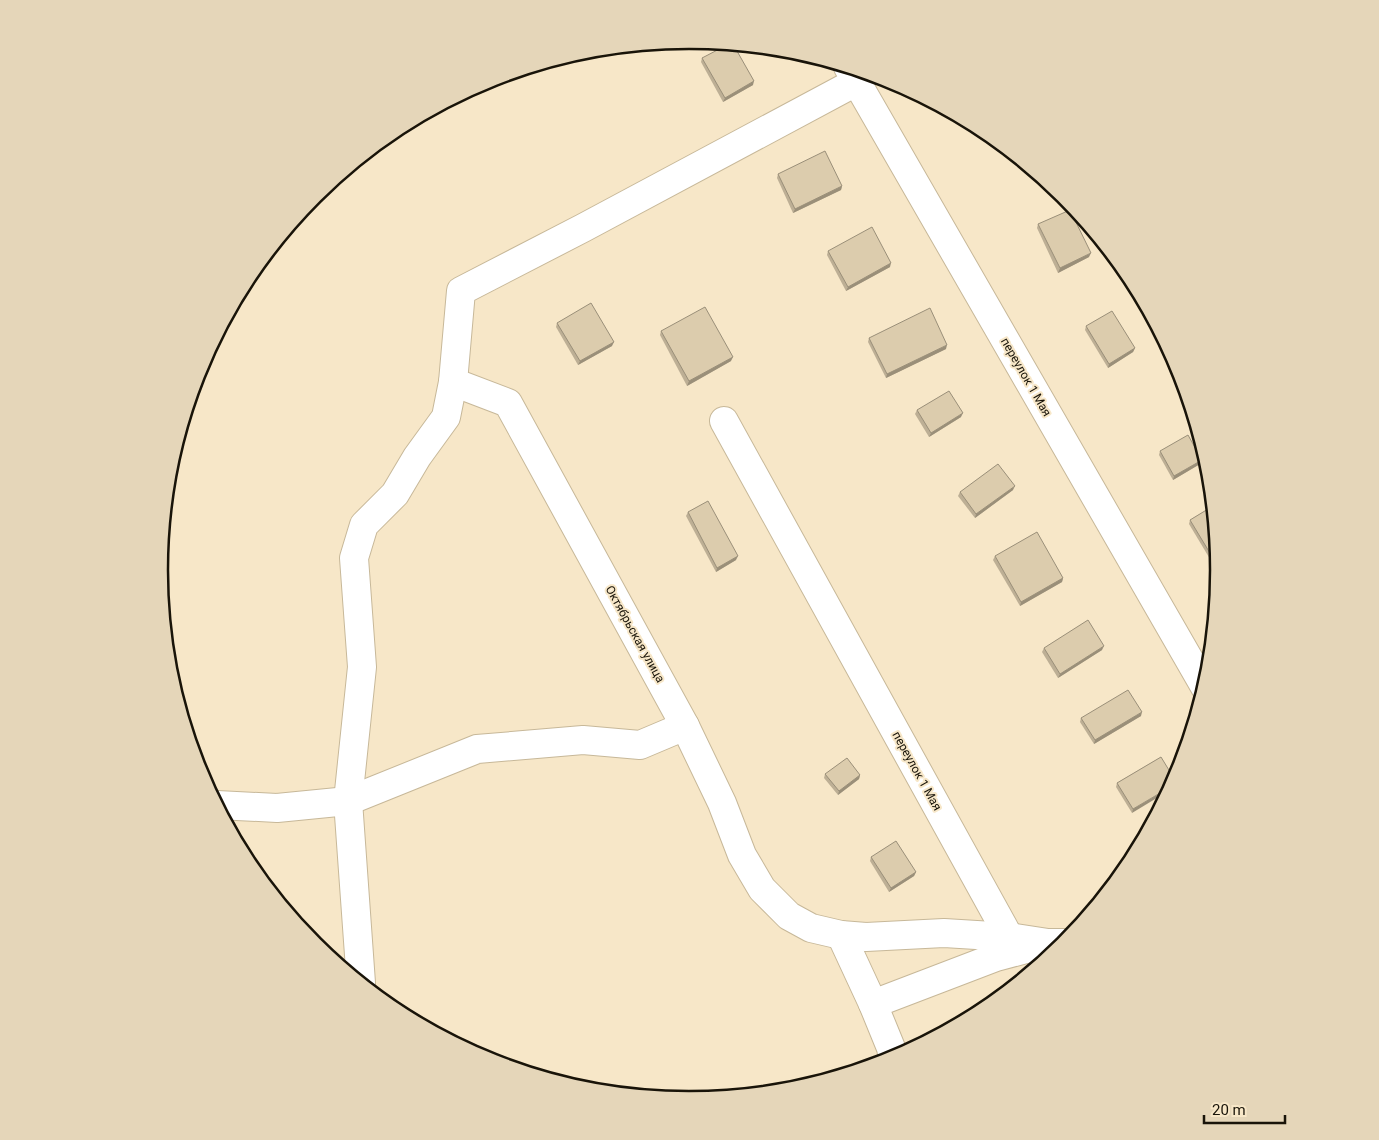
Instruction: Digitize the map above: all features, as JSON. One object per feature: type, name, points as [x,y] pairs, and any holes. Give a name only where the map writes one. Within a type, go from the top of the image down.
[{"type":"street","points":[[360,974],[348,801],[362,667],[354,558],[364,525],[395,494],[417,457],[446,417],[452,382],[461,291],[583,228],[851,74]]},
{"type":"street","name":"переулок 1 Мая","points":[[852,75],[1200,678]]},
{"type":"street","name":"Октябрьская улица","points":[[452,382],[508,403],[685,726],[722,803],[742,855],[762,889],[789,916],[811,928],[841,935],[866,937],[944,933],[1009,937],[1054,943]]},
{"type":"street","name":"переулок 1 Мая","points":[[724,421],[1009,937]]},
{"type":"street","points":[[224,805],[276,808],[348,801],[478,749],[583,740],[640,745],[685,726]]},
{"type":"street","points":[[841,935],[873,1004],[892,1051]]},
{"type":"street","points":[[873,1004],[996,956],[1053,944]]},
{"type":"building","points":[[718,50],[737,51],[754,81],[725,98],[702,58]]},
{"type":"building","points":[[825,151],[842,186],[795,209],[778,174]]},
{"type":"building","points":[[1067,211],[1074,219],[1091,253],[1060,268],[1038,224]]},
{"type":"building","points":[[872,227],[891,263],[848,287],[828,251]]},
{"type":"building","points":[[591,303],[614,342],[580,361],[557,323]]},
{"type":"building","points":[[705,307],[733,357],[689,381],[661,331]]},
{"type":"building","points":[[930,308],[947,345],[887,374],[869,338]]},
{"type":"building","points":[[1112,311],[1135,348],[1109,364],[1086,326]]},
{"type":"building","points":[[949,391],[963,413],[931,433],[917,410]]},
{"type":"building","points":[[1188,435],[1197,451],[1199,461],[1174,476],[1160,451]]},
{"type":"building","points":[[998,464],[1015,486],[976,514],[960,492]]},
{"type":"building","points":[[708,501],[738,556],[717,568],[688,512]]},
{"type":"building","points":[[1207,510],[1211,554],[1190,520]]},
{"type":"building","points":[[1037,532],[1063,578],[1021,602],[995,556]]},
{"type":"building","points":[[1088,620],[1104,646],[1060,674],[1044,648]]},
{"type":"building","points":[[1128,690],[1142,712],[1095,740],[1081,718]]},
{"type":"building","points":[[1161,757],[1170,772],[1161,793],[1133,809],[1117,783]]},
{"type":"building","points":[[847,758],[860,775],[839,791],[825,774]]},
{"type":"building","points":[[896,841],[916,872],[891,888],[871,857]]}]
